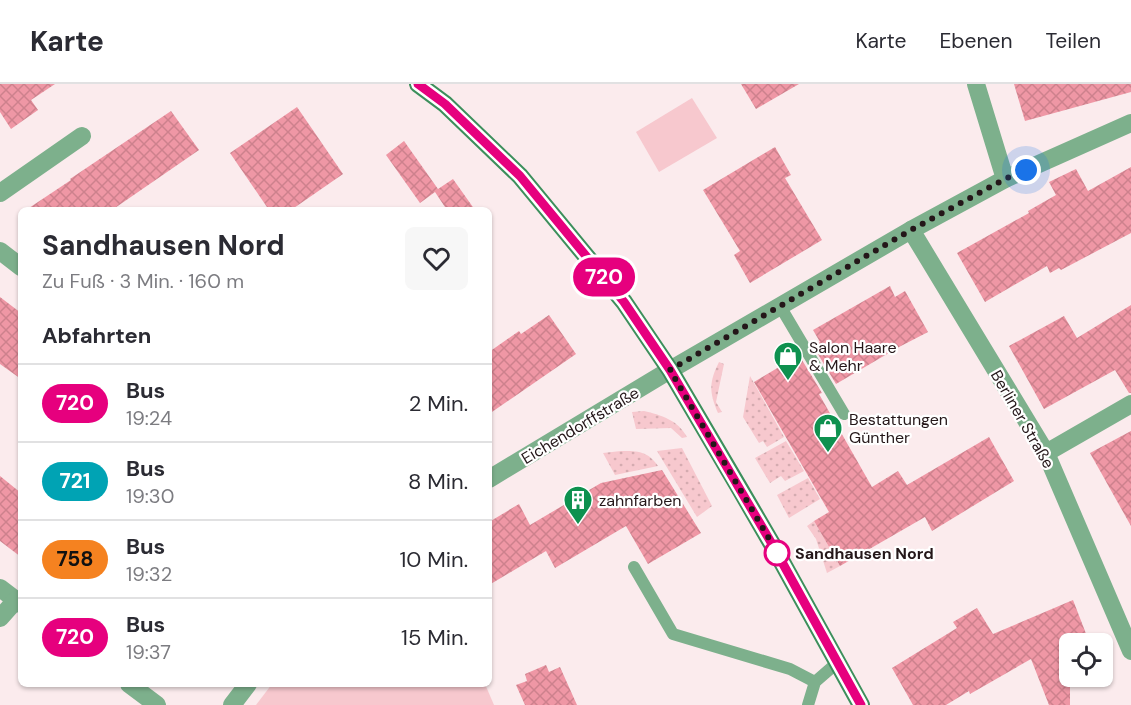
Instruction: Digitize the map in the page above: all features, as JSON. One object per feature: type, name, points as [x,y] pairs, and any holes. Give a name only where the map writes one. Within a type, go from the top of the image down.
[{"type":"street","points":[[418,84],[445,104],[520,176],[624,302],[670,370],[772,544],[861,705]]},
{"type":"street","points":[[976,84],[1005,179]]},
{"type":"street","name":"Eichendorffstraße","points":[[492,477],[670,370],[911,230],[1005,179],[1131,123]]},
{"type":"street","points":[[0,193],[82,136]]},
{"type":"street","name":"Berliner Straße","points":[[911,230],[1046,453],[1131,651]]},
{"type":"street","points":[[0,251],[18,265]]},
{"type":"street","points":[[1046,453],[1131,404]]},
{"type":"street","points":[[0,588],[18,601]]},
{"type":"street","points":[[0,618],[18,603]]},
{"type":"street","points":[[133,687],[157,705]]},
{"type":"street","points":[[232,705],[246,687]]},
{"type":"lane","points":[[780,306],[844,414]]},
{"type":"lane","points":[[634,567],[673,634],[790,669],[815,682]]},
{"type":"lane","points":[[808,705],[815,682],[838,662]]},
{"type":"shaded area","points":[[692,98],[717,138],[659,172],[636,132]]},
{"type":"shaded area","points":[[719,362],[724,364],[716,402],[722,412],[718,413],[711,387]]},
{"type":"shaded area","points":[[750,376],[784,437],[767,447],[763,441],[759,443],[743,417]]},
{"type":"shaded area","points":[[644,411],[674,422],[687,437],[682,438],[671,428],[636,429],[632,412]]},
{"type":"shaded area","points":[[786,441],[804,471],[785,481],[781,476],[770,483],[755,458]]},
{"type":"shaded area","points":[[682,448],[712,506],[697,517],[657,451]]},
{"type":"shaded area","points":[[621,451],[642,453],[650,457],[658,466],[615,475],[603,453]]},
{"type":"shaded area","points":[[808,478],[820,499],[789,518],[777,495]]},
{"type":"shaded area","points":[[814,521],[840,566],[827,573],[816,539],[807,526]]},
{"type":"shaded area","points":[[270,687],[486,687],[494,705],[256,705]]},
{"type":"building","points":[[0,84],[55,84],[31,100],[38,110],[11,129],[0,112]]},
{"type":"building","points":[[741,84],[799,84],[756,109]]},
{"type":"building","points":[[1014,84],[1131,84],[1131,92],[1025,121]]},
{"type":"building","points":[[297,107],[343,174],[295,207],[267,207],[230,153]]},
{"type":"building","points":[[171,111],[199,150],[116,207],[30,207]]},
{"type":"building","points":[[404,141],[438,189],[453,179],[473,207],[445,207],[435,192],[420,203],[386,155]]},
{"type":"building","points":[[775,147],[791,175],[785,178],[822,240],[750,283],[734,255],[740,251],[703,190]]},
{"type":"building","points":[[1131,167],[1131,233],[1061,270],[1059,268],[1050,273],[1047,266],[985,302],[957,253],[1029,213],[1028,211],[1056,195],[1049,182],[1076,169],[1088,191]]},
{"type":"building","points":[[890,286],[895,297],[905,291],[928,332],[836,384],[813,346],[820,342],[813,330]]},
{"type":"building","points":[[0,297],[18,311],[18,377],[0,364]]},
{"type":"building","points":[[1131,305],[1131,393],[1115,370],[1044,409],[1009,346],[1064,316],[1077,338]]},
{"type":"building","points":[[549,315],[576,354],[492,412],[492,350],[519,331],[521,334]]},
{"type":"building","points":[[799,355],[872,487],[898,471],[907,485],[989,437],[1014,481],[932,531],[925,517],[840,566],[814,521],[829,512],[754,382]]},
{"type":"building","points":[[1131,431],[1131,526],[1090,453]]},
{"type":"building","points":[[662,470],[701,533],[648,564],[626,526],[555,568],[546,551],[492,583],[492,520],[519,504],[530,525],[601,483]]},
{"type":"building","points":[[0,476],[18,491],[18,555],[0,541]]},
{"type":"building","points":[[1073,600],[1086,633],[1059,633],[1059,687],[1070,687],[1070,705],[1049,705],[1031,659],[946,705],[913,705],[892,668],[957,628],[953,622],[977,608],[993,634]]},
{"type":"building","points":[[546,665],[549,672],[560,667],[577,705],[525,705],[516,685],[527,681],[525,674]]},
{"type":"bus line","name":"720","points":[[418,84],[445,104],[520,176],[624,302],[670,370],[772,544],[861,705]]},
{"type":"place","name":"Salon Haare & Mehr","points":[[788,382]]},
{"type":"place","name":"Bestattungen Günther","points":[[828,454]]},
{"type":"place","name":"zahnfarben","points":[[578,526]]},
{"type":"place","name":"Sandhausen Nord","points":[[777,553]]},
{"type":"route","points":[[777,553],[781,559],[670,370],[911,230],[1026,170]]}]
